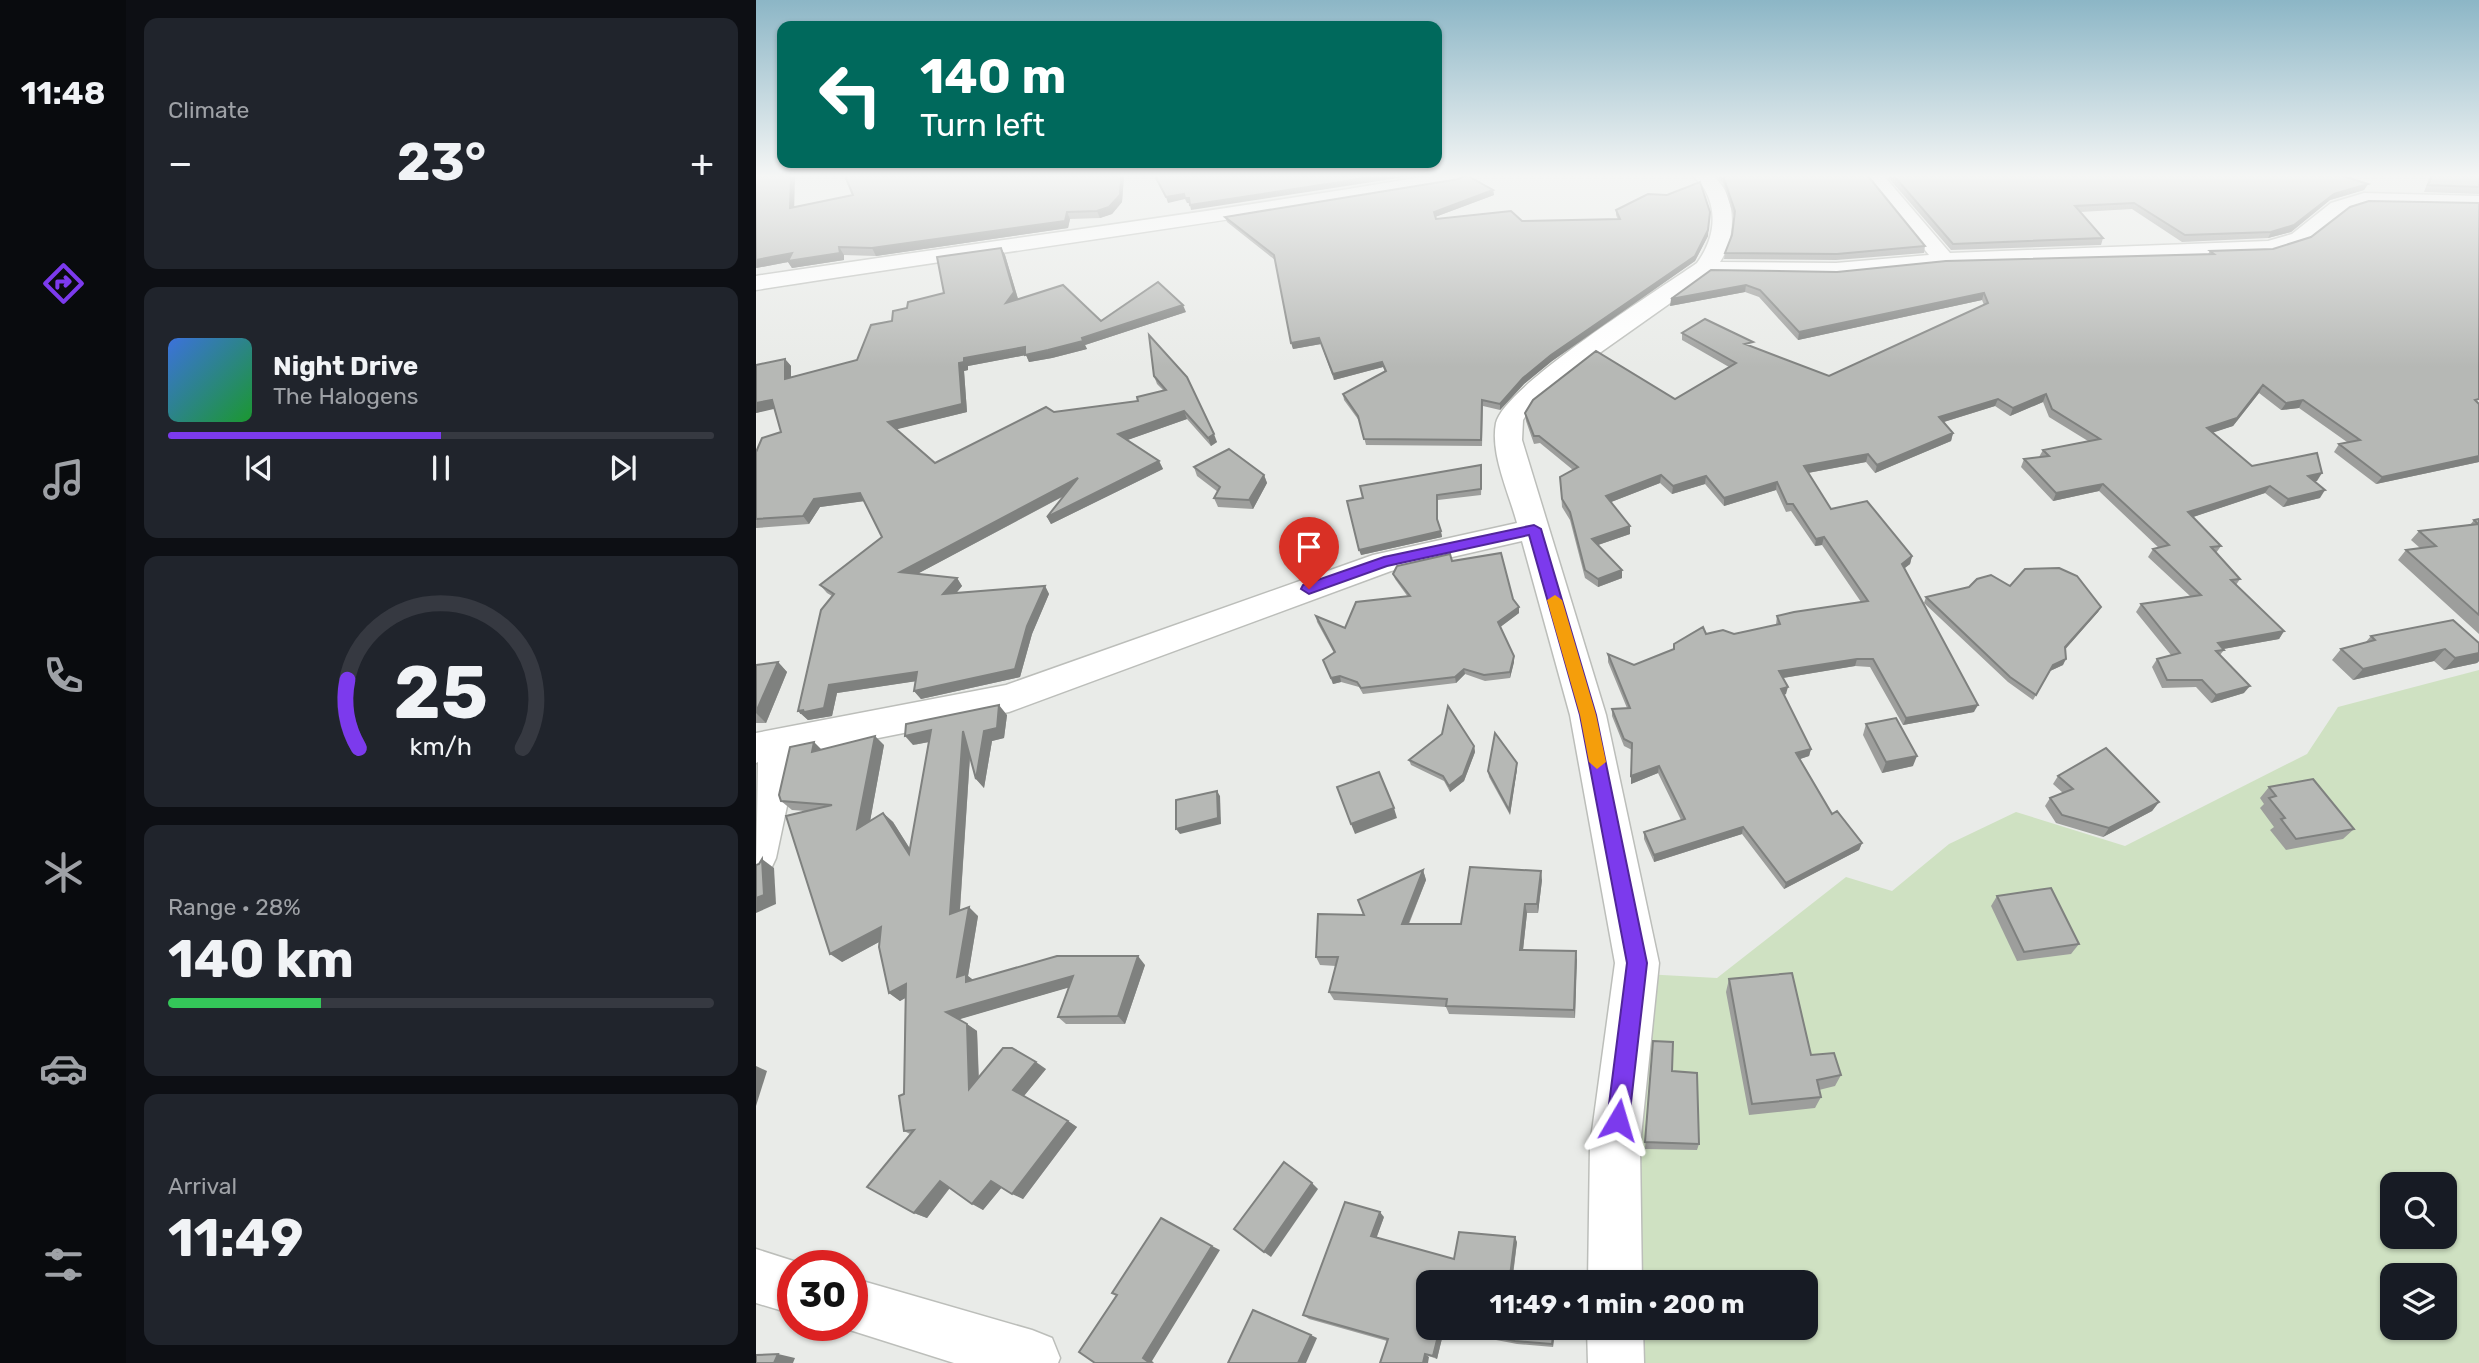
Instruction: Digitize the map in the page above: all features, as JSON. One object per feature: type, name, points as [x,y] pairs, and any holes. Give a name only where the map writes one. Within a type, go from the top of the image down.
[{"type":"street","points":[[756,284],[1038,240]]},
{"type":"street","points":[[1615,1270],[1615,1146],[1637,963],[1588,715],[1508,440],[1510,420],[1523,401],[1563,368],[1705,268],[1721,240]]},
{"type":"street","points":[[1930,240],[1944,260]]},
{"type":"street","points":[[1705,268],[1836,270],[1944,260],[2269,247],[2293,240]]},
{"type":"street","points":[[756,858],[769,745],[1009,698],[1384,562],[1534,529]]},
{"type":"street","points":[[756,1276],[777,1282]]},
{"type":"street","points":[[868,1310],[1032,1358]]},
{"type":"street","points":[[1615,1340],[1616,1363]]},
{"type":"green space","points":[[2479,670],[2479,1363],[1637,1363],[1635,1340],[1818,1340],[1818,1270],[1632,1270],[1644,974],[1717,978],[1846,877],[1892,891],[1949,844],[2016,812],[2125,846],[2307,754],[2338,707]]},
{"type":"building","points":[[756,240],[932,240],[872,248],[839,247],[840,253],[788,261],[792,253],[756,260]]},
{"type":"building","points":[[1254,240],[1703,240],[1695,256],[1551,355],[1523,378],[1500,404],[1482,400],[1481,440],[1364,439],[1358,416],[1343,394],[1386,371],[1382,362],[1333,374],[1319,338],[1291,343],[1274,255]]},
{"type":"building","points":[[1730,240],[1920,240],[1925,246],[1837,254],[1725,253]]},
{"type":"building","points":[[1949,240],[2063,240],[1953,244]]},
{"type":"building","points":[[2303,240],[2479,240],[2479,399],[2475,400],[2479,404],[2479,456],[2382,477],[2339,444],[2360,440],[2303,400],[2286,403],[2263,385],[2237,418],[2207,428],[2252,466],[2317,453],[2322,473],[2308,476],[2325,490],[2288,499],[2270,486],[2188,512],[2221,546],[2211,547],[2240,579],[2231,580],[2284,631],[2218,643],[2224,650],[2216,651],[2250,686],[2216,695],[2202,680],[2167,680],[2157,659],[2180,653],[2141,604],[2201,595],[2153,549],[2169,545],[2103,484],[2056,493],[2024,459],[2049,456],[2043,450],[2100,439],[2052,409],[2046,394],[2013,408],[1998,399],[1939,417],[1953,433],[1877,465],[1868,454],[1804,466],[1831,509],[1867,501],[1912,556],[1902,564],[1978,705],[1906,718],[1873,659],[1779,671],[1788,687],[1781,689],[1811,749],[1796,753],[1832,814],[1837,811],[1862,843],[1786,883],[1743,827],[1654,855],[1644,832],[1685,819],[1659,766],[1631,776],[1632,743],[1624,739],[1612,709],[1630,708],[1608,654],[1634,665],[1674,649],[1674,644],[1703,627],[1706,634],[1723,630],[1734,634],[1780,624],[1777,616],[1868,601],[1824,537],[1816,539],[1793,504],[1787,504],[1777,482],[1724,498],[1706,476],[1673,486],[1661,475],[1606,496],[1630,526],[1592,539],[1622,570],[1598,579],[1585,570],[1570,512],[1562,499],[1560,477],[1578,467],[1539,436],[1534,436],[1525,413],[1533,400],[1596,351],[1675,399],[1736,363],[1682,333],[1705,319],[1753,342],[1745,344],[1829,376],[1988,303],[1984,293],[1799,332],[1760,290],[1746,285],[1671,299],[1711,270],[1837,272],[1946,261],[2214,254],[2210,251],[2273,249]]},
{"type":"building","points":[[1001,248],[1014,292],[1006,303],[1063,285],[1101,321],[1158,282],[1183,305],[1082,338],[1083,341],[1048,350],[1025,355],[1025,347],[964,358],[964,362],[959,363],[962,404],[888,422],[935,463],[1046,407],[1054,412],[1138,401],[1137,397],[1166,390],[1154,376],[1149,335],[1187,377],[1214,434],[1208,438],[1184,411],[1118,434],[1159,461],[1047,517],[1078,478],[900,572],[957,578],[943,594],[1045,586],[1027,626],[1015,669],[914,691],[917,672],[829,685],[824,708],[800,713],[804,710],[798,711],[821,610],[834,594],[820,585],[882,537],[860,493],[814,499],[803,516],[756,519],[756,452],[762,438],[781,432],[772,400],[756,403],[756,365],[785,359],[785,379],[857,360],[871,325],[892,321],[893,311],[907,308],[908,302],[944,293],[937,257]]},
{"type":"building","points":[[1229,449],[1264,475],[1249,500],[1214,498],[1220,487],[1194,467]]},
{"type":"building","points":[[1481,465],[1481,489],[1437,495],[1437,519],[1441,531],[1359,550],[1347,501],[1363,498],[1360,486]]},
{"type":"building","points":[[2479,519],[2479,615],[2406,550],[2436,546],[2419,531],[2478,524],[2474,520]]},
{"type":"building","points":[[1501,553],[1513,599],[1519,607],[1498,622],[1514,656],[1510,672],[1484,675],[1464,669],[1455,677],[1361,688],[1357,682],[1340,676],[1331,678],[1323,660],[1335,652],[1316,616],[1345,628],[1356,602],[1410,596],[1393,574],[1397,566],[1450,554],[1452,561]]},
{"type":"building","points":[[2059,568],[2077,576],[2101,607],[2065,647],[2066,659],[2053,665],[2036,695],[2010,677],[1926,597],[1969,587],[1977,579],[1991,575],[2010,586],[2025,569]]},
{"type":"building","points":[[2453,620],[2479,643],[2479,653],[2455,658],[2445,649],[2363,669],[2341,649],[2375,640],[2371,636]]},
{"type":"building","points":[[778,662],[756,712],[756,665]]},
{"type":"building","points":[[999,705],[997,728],[984,731],[976,779],[963,731],[950,914],[969,907],[957,977],[966,974],[966,982],[1057,956],[1138,956],[1118,1016],[1058,1017],[1073,976],[946,1012],[967,1024],[969,1089],[1003,1048],[1012,1048],[1036,1062],[1013,1090],[1068,1121],[1012,1194],[991,1181],[972,1204],[940,1181],[914,1213],[867,1187],[914,1130],[904,1131],[899,1096],[904,1094],[906,984],[889,993],[879,947],[881,927],[830,954],[786,816],[832,805],[781,801],[779,795],[790,747],[814,742],[812,752],[875,736],[857,829],[883,813],[909,854],[931,730],[905,736],[906,724]]},
{"type":"building","points":[[1448,706],[1474,746],[1463,775],[1449,786],[1443,776],[1409,760],[1442,734]]},
{"type":"building","points":[[1896,718],[1917,756],[1886,762],[1866,724]]},
{"type":"building","points":[[1495,733],[1517,763],[1509,810],[1488,771]]},
{"type":"building","points":[[2106,748],[2159,802],[2109,828],[2062,815],[2050,798],[2073,789],[2058,776]]},
{"type":"building","points":[[1379,772],[1394,808],[1351,824],[1337,787]]},
{"type":"building","points":[[2313,779],[2354,829],[2296,839],[2281,819],[2285,818],[2269,798],[2276,796],[2269,787]]},
{"type":"building","points":[[1217,791],[1218,818],[1176,829],[1176,800]]},
{"type":"building","points":[[762,859],[764,895],[756,898],[756,865]]},
{"type":"building","points":[[1470,867],[1541,871],[1537,904],[1525,904],[1520,950],[1576,951],[1574,1010],[1446,1006],[1447,999],[1329,992],[1338,957],[1316,957],[1318,914],[1364,915],[1358,900],[1423,870],[1402,924],[1461,924]]},
{"type":"building","points":[[2051,888],[2079,944],[2024,952],[1997,896]]},
{"type":"building","points":[[1792,973],[1811,1055],[1834,1053],[1841,1075],[1817,1080],[1821,1097],[1752,1104],[1729,979]]},
{"type":"building","points":[[1653,1041],[1673,1042],[1672,1071],[1697,1073],[1699,1144],[1645,1142]]},
{"type":"building","points":[[1284,1162],[1312,1183],[1264,1252],[1234,1229]]},
{"type":"building","points":[[1345,1202],[1380,1212],[1371,1236],[1454,1259],[1459,1232],[1515,1237],[1511,1270],[1416,1270],[1416,1340],[1437,1340],[1433,1356],[1425,1354],[1423,1363],[1380,1363],[1388,1339],[1303,1315]]},
{"type":"building","points":[[1161,1218],[1212,1246],[1143,1358],[1150,1363],[1095,1363],[1079,1352],[1117,1295],[1112,1293]]},
{"type":"building","points":[[1253,1310],[1311,1335],[1298,1363],[1228,1363]]},
{"type":"building","points":[[1510,1340],[1552,1340],[1552,1344]]},
{"type":"building","points":[[778,1354],[774,1363],[756,1363],[756,1355]]},
{"type":"slow traffic","points":[[1555,600],[1588,715],[1597,762]]},
{"type":"route","points":[[1309,589],[1384,562],[1534,529],[1588,715],[1637,963],[1618,1120]]}]
